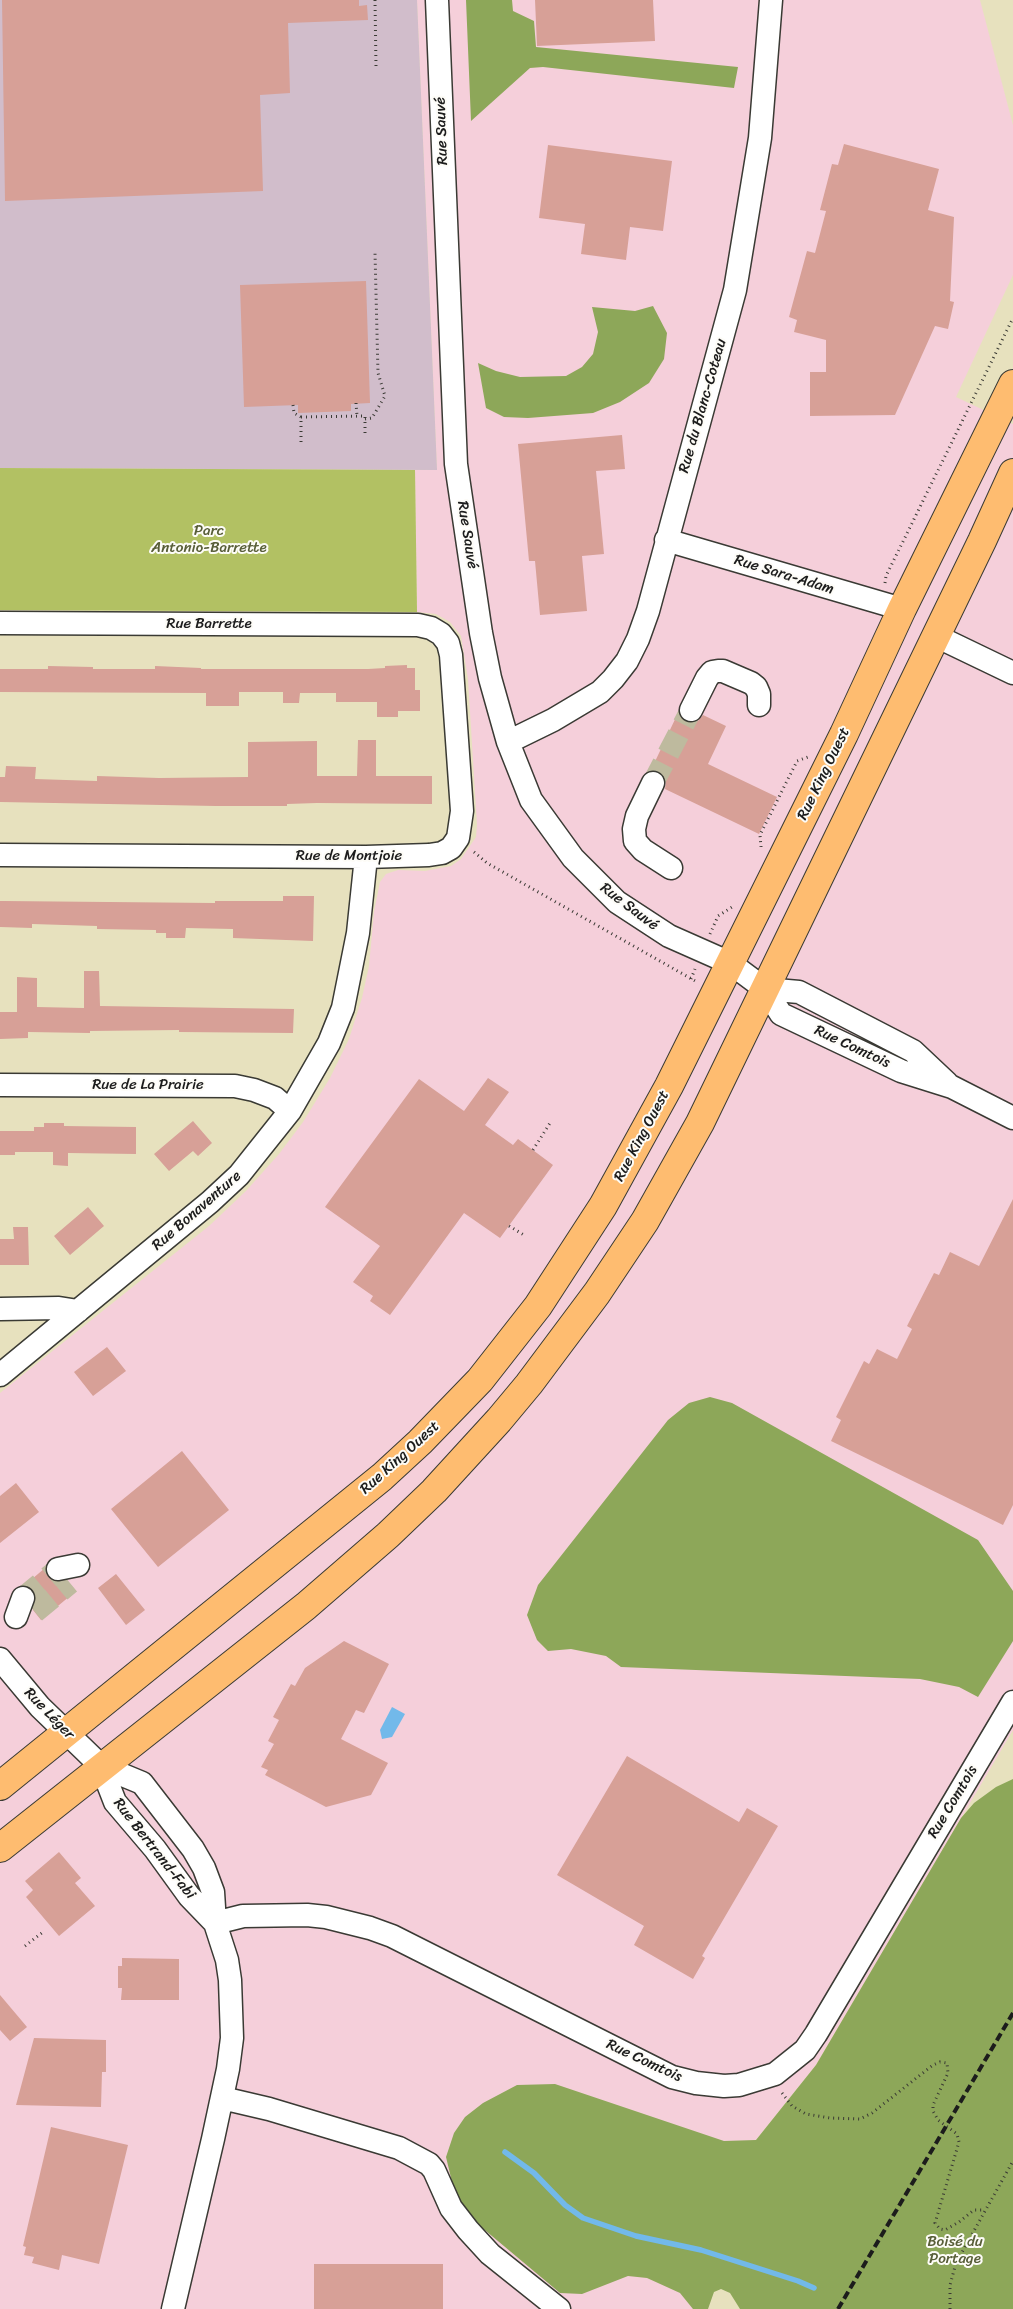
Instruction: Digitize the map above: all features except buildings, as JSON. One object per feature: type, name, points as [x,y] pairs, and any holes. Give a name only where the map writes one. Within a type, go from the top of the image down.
[{"type":"main road","name":"Rue King Ouest","points":[[0,1786],[382,1477],[420,1442],[480,1380],[538,1306],[603,1206],[669,1086],[844,734],[892,606],[1013,384]]},
{"type":"main road","points":[[0,1848],[101,1766],[306,1606],[388,1535],[434,1491],[499,1420],[529,1384],[597,1292],[645,1221],[700,1124],[1013,473]]},
{"type":"street","name":"Rue Sauvé","points":[[437,0],[456,464],[481,633],[490,678],[508,742],[531,800],[573,858],[617,902],[670,936],[730,963]]},
{"type":"street","name":"Rue du Blanc-Coteau","points":[[508,742],[583,703],[613,679],[627,661],[638,639],[648,611],[728,318],[739,267],[760,138],[771,0]]},
{"type":"street","name":"Rue Sara-Adam","points":[[666,540],[892,606]]},
{"type":"street","name":"Rue Barrette","points":[[0,623],[418,625]]},
{"type":"street","name":"Rue de Montjoie","points":[[0,855],[366,857],[442,853],[451,848],[458,838],[461,828],[462,811],[451,655],[448,643],[441,634],[432,628],[418,625]]},
{"type":"street","points":[[936,636],[1013,673]]},
{"type":"street","points":[[691,710],[707,678],[712,672],[718,671],[723,671],[756,687],[759,694],[759,705]]},
{"type":"street","points":[[653,784],[637,816],[634,829],[635,841],[643,850],[671,868]]},
{"type":"street","name":"Rue Bonaventure","points":[[0,1375],[210,1202],[232,1182],[267,1143],[290,1110],[329,1043],[343,1008],[358,933],[366,857]]},
{"type":"street","name":"Rue Comtois","points":[[730,963],[765,989],[780,1014],[901,1071],[952,1087],[1013,1118]]},
{"type":"street","name":"Rue de La Prairie","points":[[0,1085],[235,1086],[254,1090],[275,1098],[290,1110]]},
{"type":"street","points":[[0,1309],[59,1308],[78,1310]]},
{"type":"street","name":"Rue Léger","points":[[0,1659],[40,1707],[101,1766]]},
{"type":"street","name":"Rue Comtois","points":[[215,1924],[243,1916],[307,1915],[326,1917],[370,1928],[392,1936],[672,2077],[696,2083],[724,2086],[739,2085],[774,2074],[805,2050],[1013,1702]]},
{"type":"street","name":"Rue Bertrand-Fabi","points":[[101,1766],[115,1802],[155,1849],[189,1896],[215,1924]]},
{"type":"street","name":"Rue Bertrand-Fabi","points":[[101,1766],[142,1783],[192,1849],[204,1868],[213,1892],[215,1924],[227,1960],[232,1998],[232,2038],[222,2098],[172,2309]]},
{"type":"street","points":[[222,2098],[269,2109],[399,2148],[428,2164],[434,2170],[451,2208],[468,2230],[490,2254],[559,2309]]},
{"type":"path","points":[[375,0],[376,66]]},
{"type":"path","points":[[365,420],[372,418],[385,396],[378,373],[375,253]]},
{"type":"path","points":[[892,606],[886,576],[1013,318]]},
{"type":"path","points":[[356,403],[357,416]]},
{"type":"path","points":[[293,405],[294,414],[300,417],[365,416],[365,437]]},
{"type":"path","points":[[300,417],[300,442]]},
{"type":"path","points":[[761,852],[760,835],[797,761],[808,756],[812,749]]},
{"type":"path","points":[[691,979],[718,916],[737,904]]},
{"type":"path","points":[[532,1150],[550,1123]]},
{"type":"path","points":[[509,1226],[524,1235]]},
{"type":"path","points":[[25,1946],[43,1932]]},
{"type":"path","points":[[780,2088],[789,2103],[801,2112],[822,2117],[856,2119],[872,2113],[933,2065],[940,2062],[947,2063],[948,2073],[935,2101],[933,2112],[938,2120],[957,2134],[959,2142],[935,2223],[940,2229],[945,2230],[974,2210],[984,2210]]},
{"type":"path","points":[[950,2309],[950,2285],[956,2264],[1013,2160]]},
{"type":"shaded area","points":[[0,0],[417,0],[437,470],[0,468]]},
{"type":"shaded area","points":[[417,0],[980,0],[1013,125],[1013,275],[956,397],[1013,424],[1013,1730],[816,2065],[756,2140],[708,2309],[0,2309],[0,1393],[209,1226],[246,1191],[279,1154],[303,1122],[330,1078],[349,1039],[362,998],[369,966],[374,912],[380,882],[386,874],[398,870],[425,871],[451,866],[461,859],[476,837],[477,825],[468,679],[461,636],[450,622],[436,614],[417,612],[415,470],[437,470]]},
{"type":"green space","points":[[466,0],[512,0],[513,11],[534,21],[536,47],[738,67],[734,88],[543,67],[530,68],[471,121]]},
{"type":"green space","points":[[653,306],[667,333],[664,359],[649,383],[620,402],[593,413],[528,418],[504,417],[486,408],[478,363],[496,371],[520,377],[566,376],[582,367],[593,354],[598,332],[592,307],[635,311]]},
{"type":"green space","name":"Parc Antonio-Barrette","points":[[0,468],[415,470],[417,612],[0,610]]},
{"type":"green space","points":[[710,1397],[732,1403],[978,1540],[1013,1591],[1013,1641],[978,1697],[959,1687],[920,1679],[621,1667],[606,1656],[571,1649],[548,1651],[537,1640],[527,1615],[538,1585],[668,1420],[689,1403]]},
{"type":"green space","name":"Boisé du Portage","points":[[1013,1779],[1013,2309],[740,2309],[730,2293],[721,2289],[714,2292],[708,2309],[693,2309],[680,2293],[647,2278],[628,2276],[582,2294],[560,2293],[480,2226],[462,2204],[452,2182],[446,2157],[454,2133],[465,2117],[483,2103],[517,2085],[555,2084],[724,2141],[756,2140],[816,2065],[961,1818],[974,1803],[996,1787]]},
{"type":"water","points":[[392,1707],[405,1714],[392,1737],[382,1739],[380,1730]]},
{"type":"waterway","points":[[505,2152],[534,2173],[565,2205],[583,2218],[636,2236],[701,2250],[798,2281],[814,2288]]},
{"type":"tunnel","points":[[653,783],[691,710]]},
{"type":"tunnel","points":[[23,1598],[58,1569]]},
{"type":"tunnel","points":[[35,1612],[70,1583]]},
{"type":"railway","points":[[838,2309],[1013,2013]]}]
